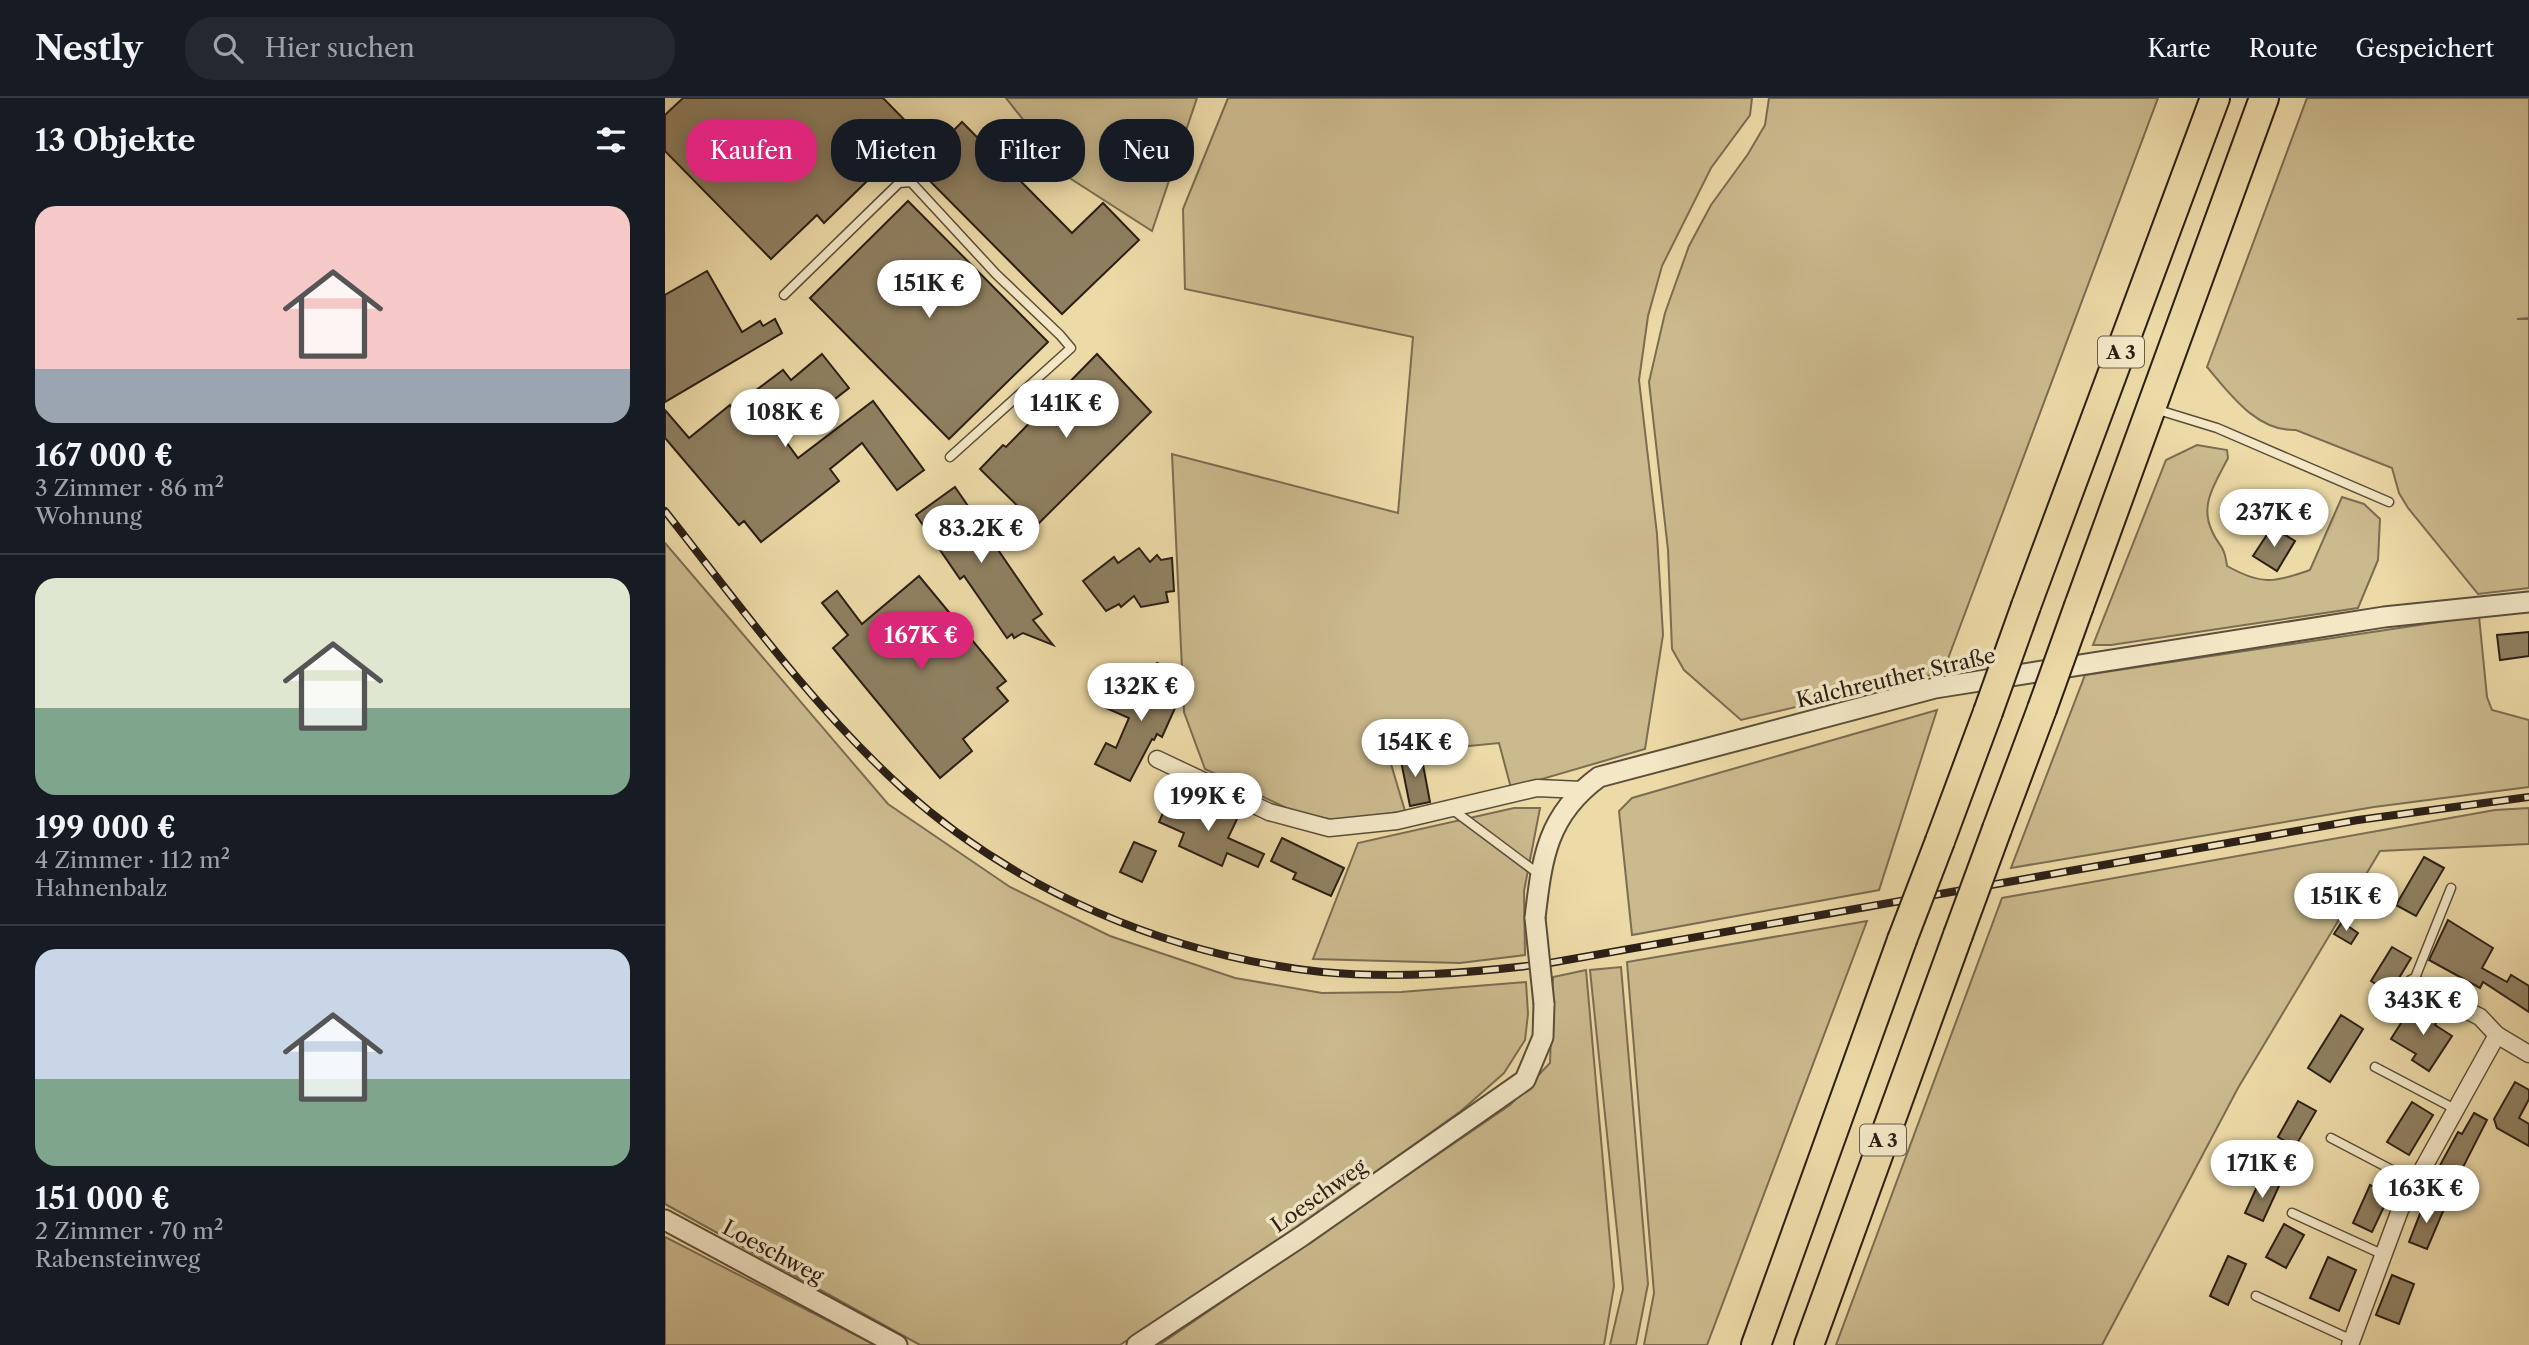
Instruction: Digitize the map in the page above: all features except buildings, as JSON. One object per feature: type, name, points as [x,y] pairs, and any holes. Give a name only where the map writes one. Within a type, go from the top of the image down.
[{"type":"highway","name":"A 3","points":[[1756,1345],[1902,940],[2215,98]]},
{"type":"highway","name":"A 3","points":[[1809,1345],[2264,98]]},
{"type":"street","name":"Kalchreuther Straße","points":[[1525,1080],[1543,1037],[1544,1004],[1535,918],[1545,849],[1559,818],[1582,790],[1599,777],[1935,688],[2120,656],[2384,617],[2529,602]]},
{"type":"street","points":[[1157,760],[1269,812],[1329,828],[1398,821],[1537,788],[1582,790]]},
{"type":"street","points":[[2413,983],[2480,1017],[2497,1035],[2529,1054]]},
{"type":"street","points":[[2351,1342],[2400,1210],[2497,1035]]},
{"type":"street","name":"Loeschweg","points":[[1137,1345],[1302,1236],[1525,1080]]},
{"type":"street","name":"Loeschweg","points":[[665,1220],[897,1345]]},
{"type":"lane","points":[[784,295],[899,183],[911,181],[996,274],[1061,335],[1071,348],[950,457]]},
{"type":"lane","points":[[2151,408],[2217,428],[2389,502]]},
{"type":"lane","points":[[1453,810],[1540,876]]},
{"type":"lane","points":[[2413,983],[2451,888]]},
{"type":"lane","points":[[2375,1067],[2455,1109]]},
{"type":"lane","points":[[2331,1138],[2415,1182]]},
{"type":"lane","points":[[2292,1213],[2384,1255]]},
{"type":"lane","points":[[2256,1296],[2351,1342]]},
{"type":"shaded area","points":[[1006,98],[1197,98],[1190,119],[1099,119],[1099,182],[1169,182],[1152,231],[1076,182],[1085,182],[1085,119],[1022,119]]},
{"type":"shaded area","points":[[1228,98],[1752,98],[1750,115],[1711,168],[1662,266],[1648,316],[1639,380],[1657,534],[1663,635],[1645,749],[1511,788],[1499,743],[1388,754],[1405,811],[1341,821],[1299,814],[1205,769],[1184,712],[1172,454],[1398,513],[1413,337],[1185,289],[1183,209]]},
{"type":"shaded area","points":[[1769,98],[2158,98],[1943,672],[1741,720],[1684,670],[1672,649],[1668,550],[1649,382],[1665,313],[1689,246],[1711,205],[1748,154],[1765,125]]},
{"type":"shaded area","points":[[2307,98],[2529,98],[2529,318],[2517,319],[2529,319],[2529,588],[2478,594],[2408,508],[2399,493],[2392,468],[2296,430],[2269,425],[2245,409],[2207,367]]},
{"type":"shaded area","points":[[2197,445],[2227,450],[2228,458],[2214,485],[2207,512],[2208,521],[2223,549],[2227,566],[2239,572],[2268,580],[2287,578],[2310,570],[2342,497],[2364,504],[2380,519],[2378,560],[2358,608],[2111,645],[2093,645],[2166,460]]},
{"type":"shaded area","points":[[665,543],[888,804],[1010,887],[1110,936],[1235,978],[1322,993],[1401,992],[1526,982],[1528,1014],[1525,1040],[1504,1073],[1461,1111],[1317,1214],[1120,1345],[920,1345],[665,1204]]},
{"type":"shaded area","points":[[2479,616],[2487,697],[2492,710],[2529,720],[2529,787],[2374,807],[2011,868],[2085,675]]},
{"type":"shaded area","points":[[1937,710],[1879,890],[1632,935],[1619,811],[1632,798]]},
{"type":"shaded area","points":[[1514,808],[1540,808],[1524,891],[1525,955],[1460,963],[1313,959],[1358,843]]},
{"type":"shaded area","points":[[2529,808],[2529,844],[2380,851],[2238,1088],[2102,1345],[1836,1345],[2002,898],[2495,810]]},
{"type":"shaded area","points":[[1867,921],[1707,1345],[1644,1345],[1654,1293],[1627,962]]},
{"type":"shaded area","points":[[1621,967],[1648,1284],[1636,1345],[1610,1345],[1623,1289],[1590,970]]},
{"type":"shaded area","points":[[1586,970],[1614,1286],[1604,1345],[1159,1345],[1510,1105],[1550,1063],[1553,977]]},
{"type":"shaded area","points":[[665,1237],[875,1345],[665,1345]]},
{"type":"railway","points":[[665,511],[807,689],[869,756],[902,788],[947,825],[994,858],[1098,913],[1152,934],[1265,964],[1322,972],[1377,975],[1461,972],[1544,964],[2358,820],[2529,797]]}]
